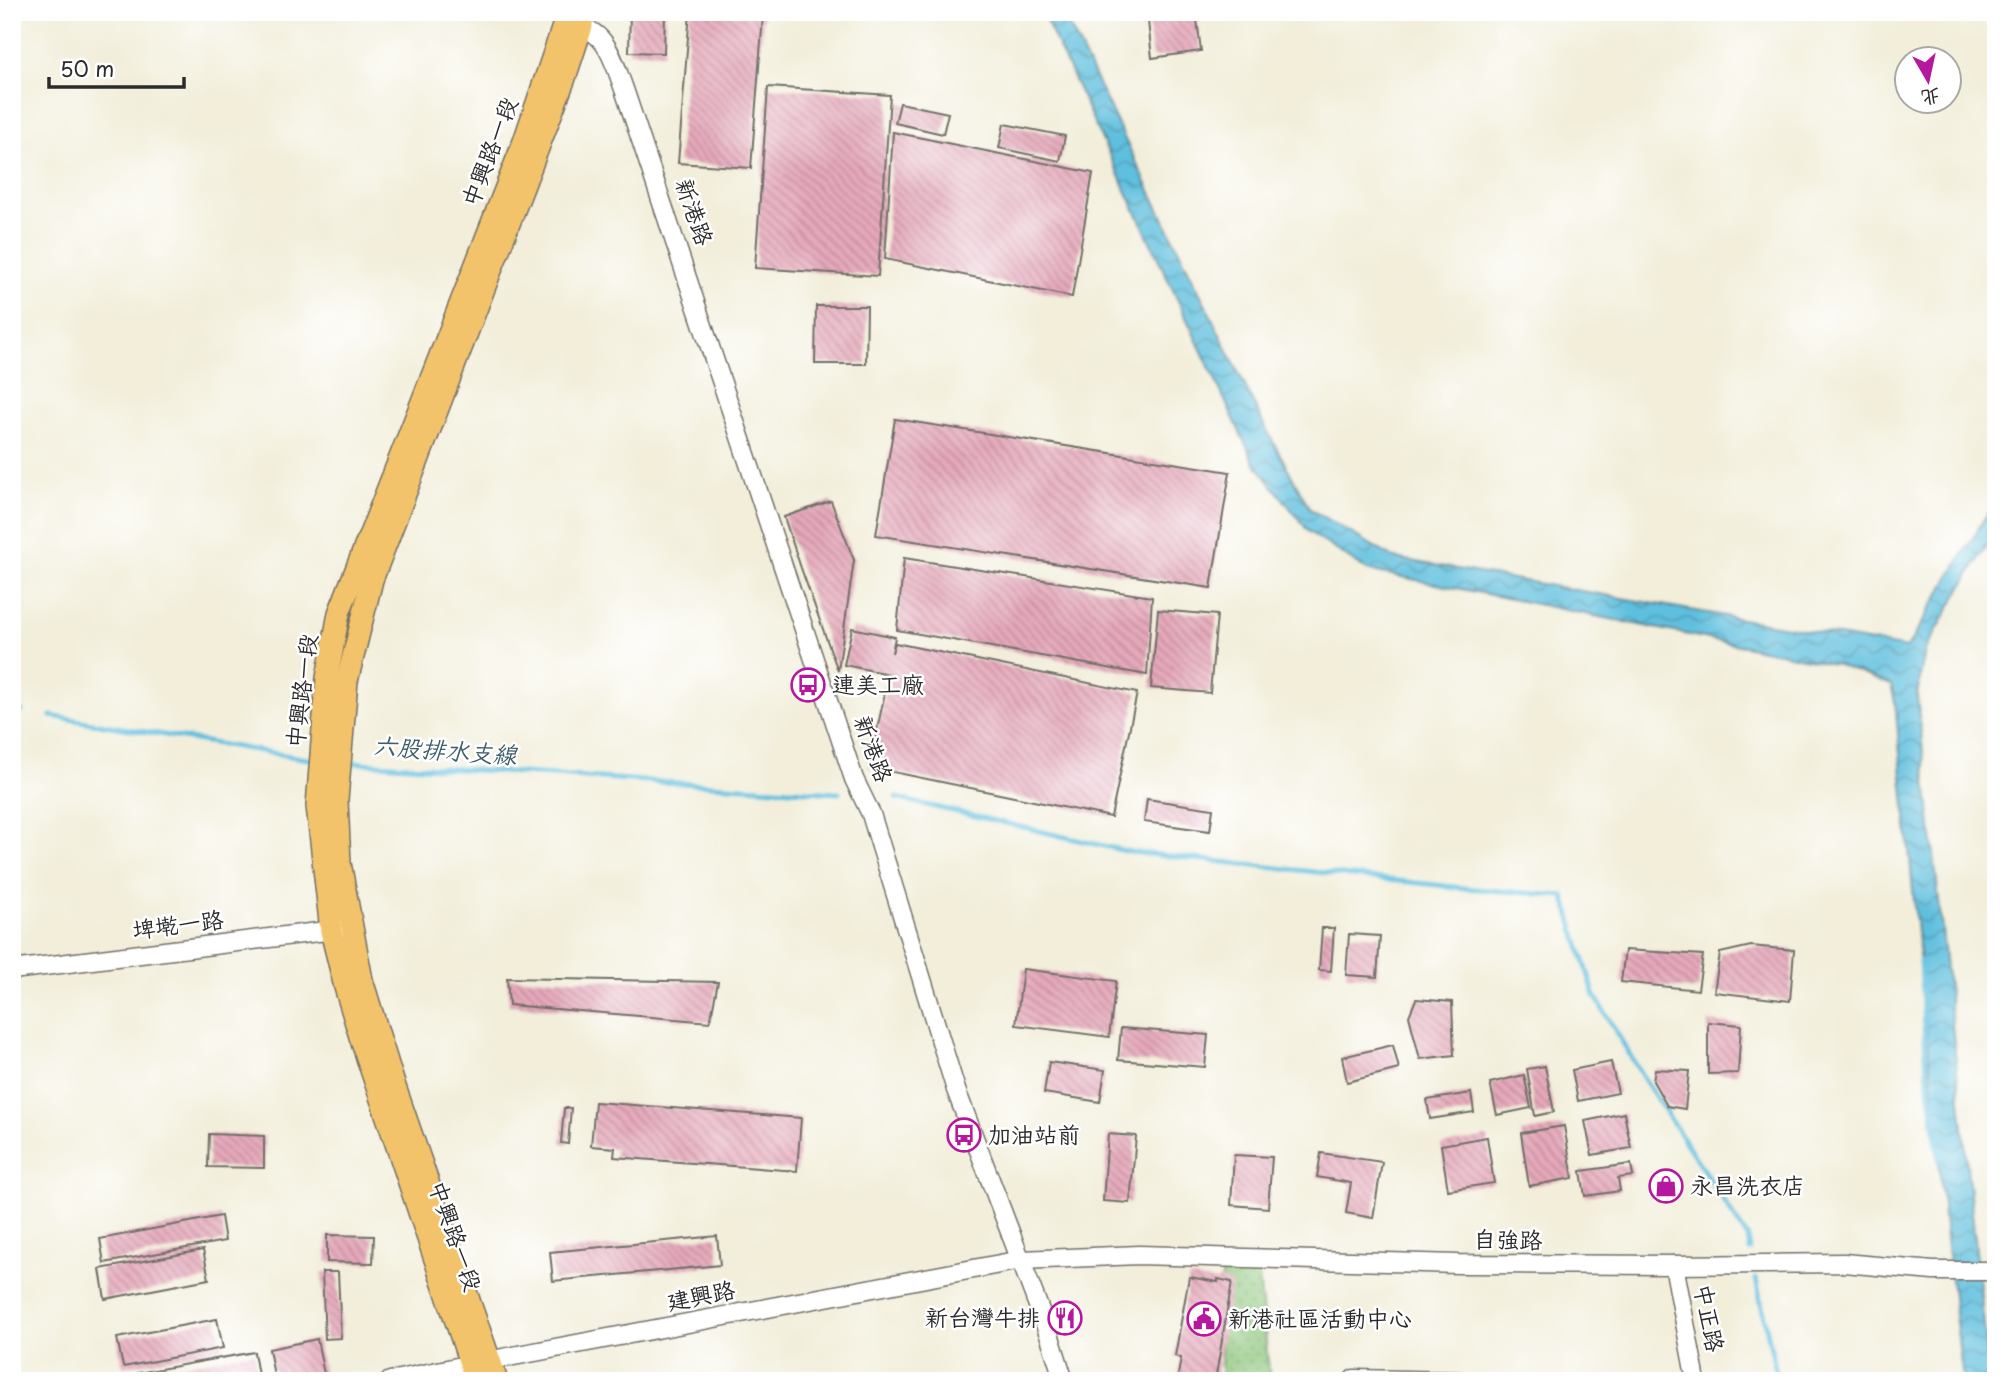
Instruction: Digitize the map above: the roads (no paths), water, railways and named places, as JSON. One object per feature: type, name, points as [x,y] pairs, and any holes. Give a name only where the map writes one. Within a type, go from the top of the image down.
[{"type":"main road","name":"中興路一段","points":[[483,1372],[345,987],[341,929],[317,806],[327,678],[339,613],[572,19]]},
{"type":"street","name":"新港路","points":[[572,19],[601,37],[625,92],[854,779],[871,814],[956,1090],[1051,1337],[1064,1381]]},
{"type":"street","name":"埤墘一路","points":[[12,971],[341,929]]},
{"type":"street","name":"自強路","points":[[1021,1260],[1139,1255],[1458,1264],[1844,1263],[1933,1271],[1988,1271]]},
{"type":"street","name":"建興路","points":[[390,1381],[483,1372],[1021,1260]]},
{"type":"street","name":"中正路","points":[[1674,1265],[1696,1381]]},
{"type":"street","points":[[1355,1380],[1460,1381]]},
{"type":"water","points":[[1042,12],[1063,12],[1266,429],[1310,509],[1394,558],[1907,648],[1996,499],[1996,529],[1925,650],[1917,695],[1990,1381],[1963,1381],[1946,1238],[1895,702],[1891,685],[1838,665],[1367,570],[1309,532],[1254,462]]},
{"type":"waterway","name":"六股排水支線","points":[[12,709],[22,711]]},
{"type":"waterway","name":"六股排水支線","points":[[51,716],[314,760]]},
{"type":"waterway","name":"六股排水支線","points":[[345,762],[839,793]]},
{"type":"waterway","points":[[896,798],[1130,852],[1464,888],[1564,896],[1595,996],[1644,1079],[1748,1238],[1750,1250]]},
{"type":"waterway","points":[[1920,961],[1927,1073],[1939,1160]]},
{"type":"waterway","points":[[1756,1279],[1778,1381]]},
{"type":"place","name":"連美工廠","points":[[808,685]]},
{"type":"place","name":"加油站前","points":[[964,1135]]},
{"type":"place","name":"永昌洗衣店","points":[[1666,1186]]},
{"type":"place","name":"新台灣牛排","points":[[1065,1318]]},
{"type":"place","name":"新港社區活動中心","points":[[1204,1319]]}]
